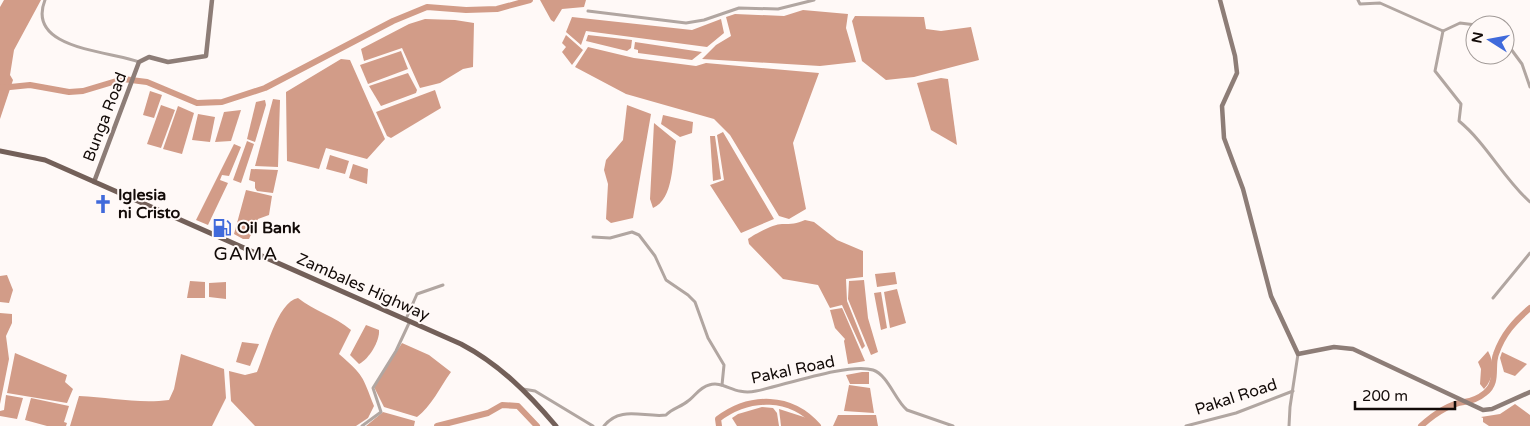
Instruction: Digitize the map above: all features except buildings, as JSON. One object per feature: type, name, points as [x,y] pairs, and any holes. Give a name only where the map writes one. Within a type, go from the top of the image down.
[{"type":"main road","name":"Zambales Highway","points":[[0,151],[45,160],[408,320],[476,352],[523,389],[556,426]]},
{"type":"street","points":[[45,0],[42,11],[43,20],[50,30],[63,40],[79,48],[139,62],[149,57],[168,62],[206,56],[209,49],[212,0]]},
{"type":"street","points":[[588,11],[686,23],[704,20],[739,8],[778,9],[814,0]]},
{"type":"street","points":[[1220,0],[1235,56],[1237,73],[1222,106],[1224,138],[1243,189],[1271,296],[1298,354],[1290,426]]},
{"type":"street","points":[[1358,0],[1360,4],[1364,5],[1380,3],[1444,31]]},
{"type":"street","points":[[1444,31],[1460,23],[1465,24]]},
{"type":"street","points":[[1444,31],[1435,72],[1462,104],[1459,121],[1478,139],[1513,184],[1530,202]]},
{"type":"street","points":[[1515,55],[1522,64],[1530,87]]},
{"type":"street","name":"Bunga Road","points":[[94,182],[131,88],[139,62]]},
{"type":"street","points":[[593,237],[610,238],[632,232],[639,235],[655,256],[666,280],[688,295],[694,302],[708,338],[724,365],[722,385],[706,385],[687,402],[672,408],[666,416],[627,414],[611,419],[604,426]]},
{"type":"street","points":[[1493,298],[1530,253]]},
{"type":"street","points":[[362,426],[381,412],[373,388],[396,351],[417,294],[443,286]]},
{"type":"street","points":[[1298,354],[1334,346],[1353,349],[1421,382],[1489,410],[1530,392]]},
{"type":"street","name":"Pakal Road","points":[[722,385],[734,391],[751,392],[830,373],[871,369],[878,373],[901,405],[907,410],[952,426]]},
{"type":"street","points":[[523,389],[535,391],[593,426]]},
{"type":"street","name":"Pakal Road","points":[[1186,426],[1243,411],[1293,392]]},
{"type":"shaded area","points":[[4,0],[41,0],[14,50],[10,75],[13,80],[0,119],[0,7]]},
{"type":"shaded area","points":[[540,0],[586,0],[584,7],[562,9],[554,22]]},
{"type":"shaded area","points":[[803,10],[848,14],[846,28],[856,62],[820,66],[702,59],[716,45],[731,36],[726,17],[735,14],[784,16]]},
{"type":"shaded area","points":[[855,16],[924,17],[926,29],[941,31],[971,27],[979,60],[914,77],[886,80],[862,61],[852,21]]},
{"type":"shaded area","points":[[572,17],[692,30],[721,19],[724,33],[707,47],[586,31],[581,45],[566,32]]},
{"type":"shaded area","points":[[425,19],[474,23],[473,67],[463,69],[440,83],[420,88],[402,48],[364,61],[361,49],[409,24]]},
{"type":"shaded area","points":[[566,35],[583,50],[572,65],[562,52],[566,47],[562,43]]},
{"type":"shaded area","points":[[588,35],[632,40],[631,48],[627,51],[586,41]]},
{"type":"shaded area","points":[[635,42],[702,52],[692,60],[638,53],[638,50],[634,49]]},
{"type":"shaded area","points":[[588,47],[634,58],[696,66],[706,63],[819,73],[793,143],[806,209],[789,219],[779,216],[730,135],[714,119],[626,94],[575,67]]},
{"type":"shaded area","points":[[401,51],[408,69],[368,84],[360,65]]},
{"type":"shaded area","points":[[341,59],[350,60],[385,139],[367,159],[326,148],[319,169],[287,161],[286,92]]},
{"type":"shaded area","points":[[408,73],[417,90],[416,93],[381,106],[369,86]]},
{"type":"shaded area","points":[[941,78],[948,79],[957,145],[931,130],[917,83]]},
{"type":"shaded area","points":[[435,90],[441,108],[391,138],[387,136],[376,112]]},
{"type":"shaded area","points":[[150,91],[162,95],[154,118],[143,115]]},
{"type":"shaded area","points":[[273,99],[280,100],[278,167],[255,166]]},
{"type":"shaded area","points":[[265,100],[266,105],[255,142],[247,139],[256,102]]},
{"type":"shaded area","points":[[161,105],[175,110],[161,148],[147,144]]},
{"type":"shaded area","points":[[627,105],[651,114],[633,218],[611,223],[606,219],[608,184],[604,170],[606,160],[623,140]]},
{"type":"shaded area","points":[[178,106],[194,113],[182,154],[163,149]]},
{"type":"shaded area","points":[[241,110],[231,141],[215,142],[224,112]]},
{"type":"shaded area","points":[[198,114],[215,117],[210,142],[192,140]]},
{"type":"shaded area","points":[[663,115],[693,122],[692,133],[680,137],[661,124]]},
{"type":"shaded area","points":[[654,123],[676,141],[673,169],[665,197],[653,208],[650,199]]},
{"type":"shaded area","points":[[723,132],[774,219],[741,233],[710,185],[724,180],[717,135]]},
{"type":"shaded area","points":[[710,136],[715,136],[721,179],[713,181]]},
{"type":"shaded area","points":[[247,141],[254,144],[241,183],[233,180]]},
{"type":"shaded area","points":[[234,144],[241,147],[229,176],[222,175],[220,180],[228,183],[208,225],[196,220]]},
{"type":"shaded area","points":[[330,155],[349,161],[345,174],[326,169]]},
{"type":"shaded area","points":[[353,164],[368,169],[367,184],[349,178]]},
{"type":"shaded area","points":[[251,169],[278,170],[273,193],[257,191],[255,182],[249,180]]},
{"type":"shaded area","points":[[246,190],[272,196],[269,215],[258,219],[249,239],[243,239],[234,234]]},
{"type":"shaded area","points":[[805,220],[814,222],[837,240],[863,251],[863,277],[846,279],[847,301],[865,346],[862,349],[842,305],[830,308],[818,285],[783,279],[749,244],[748,239],[769,227]]},
{"type":"shaded area","points":[[895,272],[897,284],[877,287],[875,274]]},
{"type":"shaded area","points":[[7,275],[13,290],[9,303],[0,302],[0,276]]},
{"type":"shaded area","points":[[864,280],[868,318],[878,352],[871,355],[848,299],[849,281]]},
{"type":"shaded area","points":[[190,281],[205,282],[205,298],[187,298]]},
{"type":"shaded area","points":[[226,282],[226,299],[209,297],[209,283]]},
{"type":"shaded area","points":[[897,289],[906,323],[890,328],[884,292]]},
{"type":"shaded area","points":[[881,292],[887,328],[881,330],[874,293]]},
{"type":"shaded area","points":[[298,298],[351,330],[339,354],[361,377],[374,406],[368,418],[356,426],[255,426],[231,401],[229,371],[245,375],[257,372],[278,318],[291,302]]},
{"type":"shaded area","points":[[842,308],[865,361],[848,364],[845,339],[835,328],[830,310]]},
{"type":"shaded area","points":[[0,313],[12,314],[12,323],[6,336],[9,359],[0,404]]},
{"type":"shaded area","points":[[366,325],[379,330],[379,334],[370,354],[359,364],[350,355]]},
{"type":"shaded area","points":[[242,342],[259,344],[250,366],[236,362]]},
{"type":"shaded area","points":[[402,343],[429,355],[451,372],[431,402],[417,417],[384,407],[374,387]]},
{"type":"shaded area","points":[[1488,351],[1492,361],[1492,376],[1484,389],[1480,384],[1481,369],[1478,362]]},
{"type":"shaded area","points":[[1502,352],[1527,364],[1515,376],[1504,372],[1500,358]]},
{"type":"shaded area","points":[[15,353],[67,375],[65,382],[73,389],[67,403],[7,393]]},
{"type":"shaded area","points":[[181,354],[224,369],[226,398],[212,426],[70,426],[79,396],[135,401],[169,400],[174,389]]},
{"type":"shaded area","points":[[869,372],[869,384],[850,384],[846,375]]},
{"type":"shaded area","points":[[849,385],[870,388],[874,413],[844,411]]},
{"type":"shaded area","points":[[6,395],[23,398],[17,419],[0,416],[0,411],[4,410]]},
{"type":"shaded area","points":[[31,398],[69,406],[64,422],[67,423],[66,426],[47,426],[25,420]]},
{"type":"shaded area","points":[[1515,404],[1530,415],[1530,426],[1489,426],[1483,422],[1481,417],[1500,414]]},
{"type":"shaded area","points":[[762,407],[773,408],[777,413],[779,426],[737,426],[732,418],[738,414]]},
{"type":"shaded area","points":[[779,409],[807,418],[815,426],[781,426]]},
{"type":"shaded area","points":[[383,412],[415,421],[414,426],[366,426]]},
{"type":"shaded area","points":[[838,415],[876,415],[878,426],[833,426]]},
{"type":"waterway","points":[[0,88],[30,85],[69,92],[83,91],[123,79],[147,82],[197,103],[222,102],[265,88],[393,21],[427,7],[466,10],[497,9],[530,0]]},
{"type":"waterway","points":[[1421,426],[1447,408],[1475,399],[1489,389],[1492,384],[1495,359],[1502,340],[1514,323],[1530,308]]},
{"type":"waterway","points":[[719,426],[718,419],[730,411],[757,402],[783,404],[795,408],[818,426]]},
{"type":"waterway","points":[[437,426],[488,413],[502,405],[518,406],[537,426]]},
{"type":"place","name":"Iglesia ni Cristo","points":[[103,204]]},
{"type":"place","name":"Oil Bank","points":[[222,228]]},
{"type":"district","name":"GAMA","points":[[246,254]]}]
